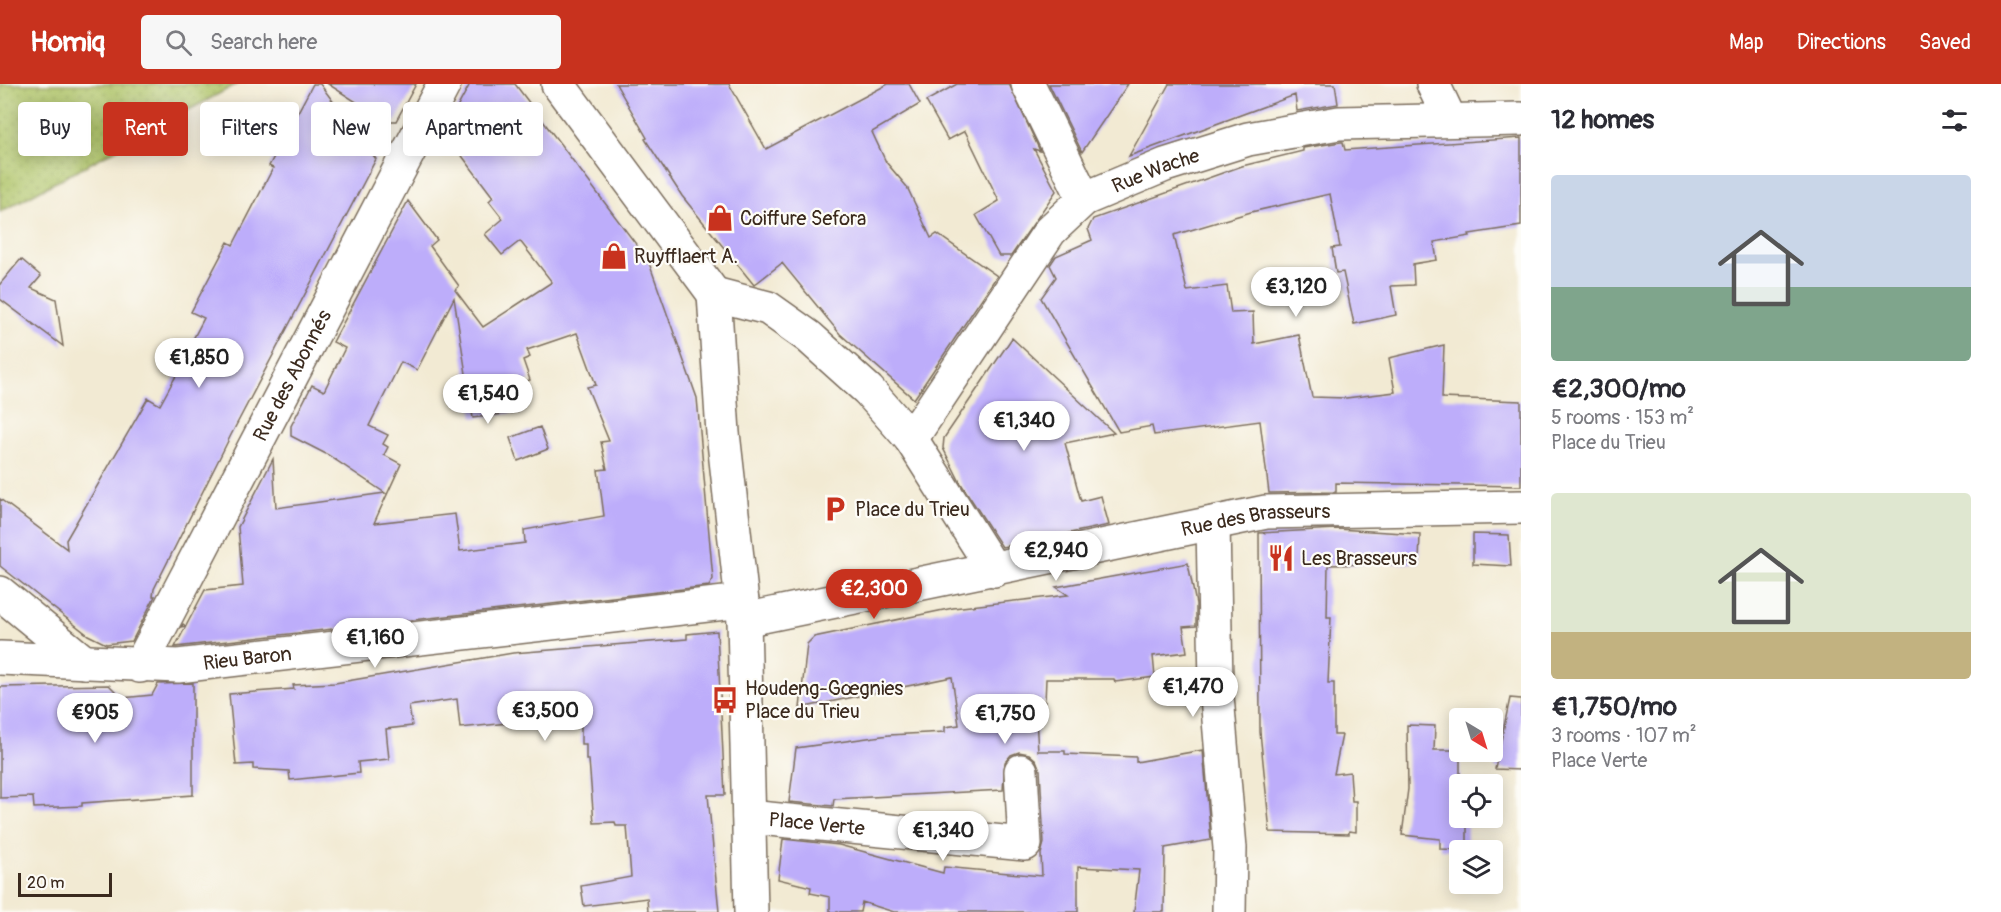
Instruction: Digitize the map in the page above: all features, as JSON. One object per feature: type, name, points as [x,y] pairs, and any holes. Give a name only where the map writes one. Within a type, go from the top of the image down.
[{"type":"street","name":"Rue des Abonnés","points":[[140,666],[444,84]]},
{"type":"street","points":[[558,84],[714,294],[723,433],[743,611],[751,912]]},
{"type":"street","points":[[1028,84],[1084,199]]},
{"type":"street","points":[[1433,84],[1450,120]]},
{"type":"street","name":"Rue Wache","points":[[911,439],[1050,231],[1084,199],[1165,165],[1248,139],[1339,123],[1521,118]]},
{"type":"street","points":[[714,294],[768,308],[809,337],[868,390],[911,439],[994,570],[743,611]]},
{"type":"street","name":"Rue des Brasseurs","points":[[994,570],[1106,543],[1266,512],[1521,507]]},
{"type":"street","points":[[1213,523],[1216,685],[1230,848],[1229,912]]},
{"type":"street","points":[[0,593],[84,662]]},
{"type":"street","name":"Rieu Baron","points":[[0,658],[178,666],[743,611]]},
{"type":"street","name":"Place Verte","points":[[749,817],[1025,844],[1022,771]]},
{"type":"green space","points":[[0,84],[237,84],[188,110],[188,102],[103,102],[104,156],[0,212]]},
{"type":"building","points":[[313,84],[320,84],[333,102],[311,102],[311,156],[374,156],[376,159],[231,435],[154,589],[153,596],[155,596],[132,641],[106,644],[88,635],[0,566],[0,499],[67,549],[66,540],[148,398],[160,405],[190,350],[188,349],[204,318],[191,312],[228,242],[233,245],[273,168],[269,166],[274,156],[299,156],[299,110]]},
{"type":"building","points":[[328,84],[416,84],[406,102],[403,102],[403,108],[396,121],[391,121],[391,102],[356,102]]},
{"type":"building","points":[[470,84],[515,84],[529,102],[460,102]]},
{"type":"building","points":[[616,84],[729,84],[766,149],[888,84],[909,84],[920,104],[872,132],[886,162],[907,187],[931,238],[937,234],[997,276],[914,399],[840,334],[782,263],[754,285],[682,196],[645,139],[647,138]]},
{"type":"building","points":[[957,84],[1009,84],[1040,151],[1034,149],[1056,191],[1011,256],[999,256],[976,215],[999,201],[965,131],[948,140],[926,101]]},
{"type":"building","points":[[1049,84],[1128,84],[1082,152]]},
{"type":"building","points":[[1169,84],[1335,84],[1338,104],[1297,111],[1295,95],[1129,156]]},
{"type":"building","points":[[543,121],[648,260],[697,398],[713,579],[709,586],[175,647],[205,590],[243,586],[238,527],[273,459],[276,508],[385,493],[328,455],[291,436],[291,426],[312,385],[324,391],[345,348],[333,342],[408,201],[437,240],[430,246],[459,286],[455,290],[483,327],[552,282],[520,241],[502,255],[485,234],[503,219],[489,201],[493,197],[462,156],[543,156]],"holes":[[[454,298],[473,418],[518,412],[509,387],[530,380],[523,360],[530,357],[527,350],[577,333],[596,385],[587,387],[609,441],[601,442],[607,469],[598,470],[604,516],[524,530],[525,543],[460,551],[455,514],[374,523],[401,464],[384,455],[388,447],[383,444],[388,435],[369,426],[401,362],[417,370]]]},
{"type":"building","points":[[1521,138],[1521,226],[1434,242],[1437,260],[1413,264],[1414,285],[1391,286],[1396,315],[1354,324],[1343,272],[1336,273],[1332,248],[1340,247],[1330,194],[1251,212],[1174,235],[1187,291],[1227,286],[1231,313],[1253,312],[1254,344],[1299,335],[1312,397],[1346,398],[1395,392],[1389,358],[1444,345],[1442,398],[1521,401],[1521,486],[1336,483],[1336,492],[1269,493],[1260,421],[1154,435],[1152,426],[1119,432],[1041,298],[1056,277],[1050,265],[1056,256],[1092,240],[1088,229],[1093,219],[1242,166],[1303,151],[1303,148],[1341,142],[1345,150]]},
{"type":"building","points":[[21,259],[41,276],[31,288],[56,299],[63,346],[0,299],[0,284]]},
{"type":"building","points":[[1012,338],[1114,433],[1065,443],[1081,501],[1101,496],[1109,525],[1002,547],[960,482],[943,448],[944,438]]},
{"type":"building","points":[[540,427],[548,449],[518,461],[510,438]]},
{"type":"building","points":[[1337,529],[1420,534],[1419,563],[1328,565],[1327,617],[1331,617],[1328,683],[1334,683],[1334,735],[1342,735],[1334,774],[1350,772],[1352,801],[1356,801],[1356,832],[1349,831],[1349,834],[1270,832],[1260,732],[1259,533]]},
{"type":"building","points":[[1473,534],[1509,535],[1511,566],[1473,564]]},
{"type":"building","points":[[1188,563],[1196,604],[1196,626],[1183,627],[1187,652],[1153,656],[1155,677],[1115,682],[1114,679],[1046,679],[1045,702],[1035,702],[1038,751],[1136,757],[1136,762],[1203,750],[1211,840],[1165,848],[1164,912],[1134,912],[1139,870],[1078,867],[1078,912],[894,912],[862,902],[860,912],[830,912],[830,897],[810,893],[811,887],[778,879],[783,839],[839,845],[943,873],[944,867],[1042,876],[1041,854],[1044,843],[1040,770],[1036,760],[1029,754],[1019,752],[1011,755],[1005,762],[1003,790],[834,799],[833,806],[789,802],[796,748],[889,735],[945,732],[945,727],[959,725],[952,677],[800,708],[807,644],[814,637],[953,608],[1068,595],[1056,587]]},
{"type":"building","points":[[717,631],[725,795],[708,795],[719,912],[648,912],[647,898],[584,906],[581,886],[631,877],[627,826],[616,826],[615,822],[594,823],[589,760],[586,760],[586,744],[581,744],[581,715],[563,717],[562,705],[507,713],[508,723],[460,728],[457,699],[409,706],[412,726],[386,729],[389,759],[358,762],[359,773],[290,780],[289,771],[253,769],[253,764],[236,765],[229,694],[294,689],[293,685],[335,683],[513,653],[687,639],[687,634]]},
{"type":"building","points":[[193,683],[193,795],[82,803],[82,806],[34,808],[33,797],[0,798],[0,687],[109,685],[122,698],[152,695],[158,684]]},
{"type":"building","points":[[1510,698],[1521,699],[1521,770],[1495,769],[1496,762],[1503,762],[1503,731]]},
{"type":"building","points":[[1407,725],[1435,726],[1434,750],[1449,750],[1449,762],[1460,762],[1460,774],[1449,774],[1449,828],[1467,828],[1467,840],[1449,840],[1449,849],[1440,849],[1440,839],[1402,835],[1408,789]]},
{"type":"place","name":"Coiffure Sefora","points":[[720,218]]},
{"type":"place","name":"Ruyfflaert A.","points":[[614,256]]},
{"type":"place","name":"Place du Trieu","points":[[835,509]]},
{"type":"place","name":"Les Brasseurs","points":[[1281,558]]},
{"type":"place","name":"Houdeng-Gœgnies Place du Trieu","points":[[725,700]]}]
